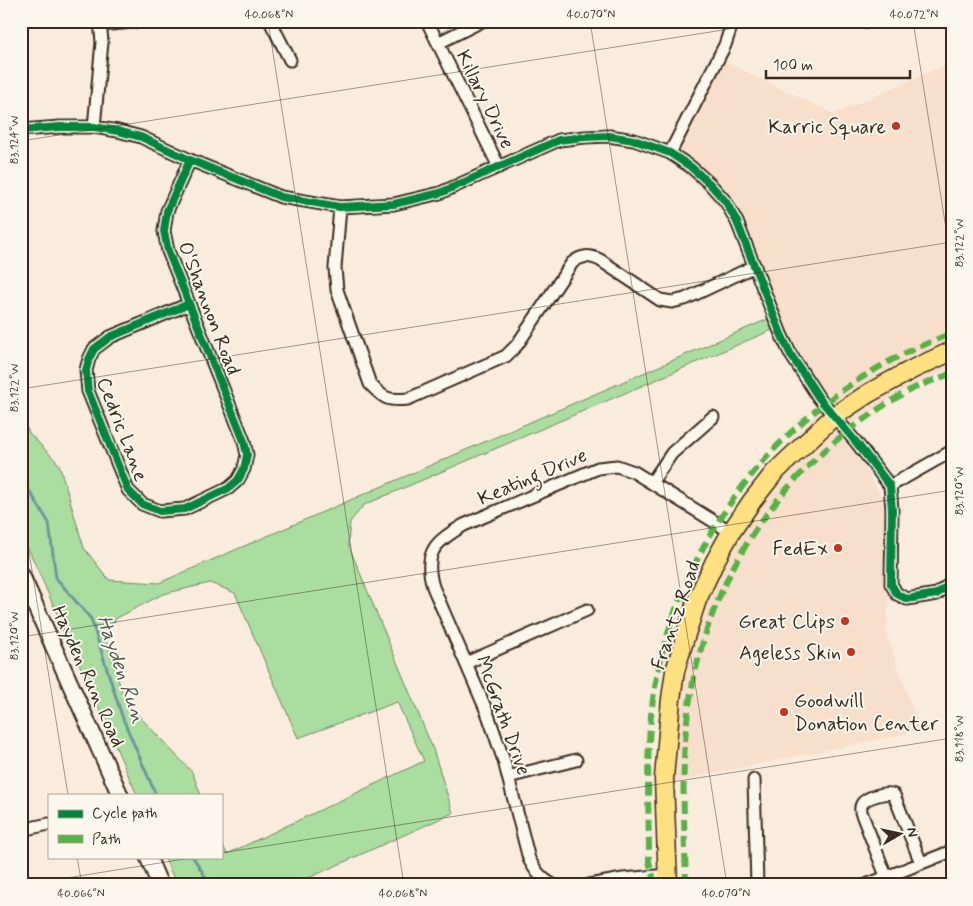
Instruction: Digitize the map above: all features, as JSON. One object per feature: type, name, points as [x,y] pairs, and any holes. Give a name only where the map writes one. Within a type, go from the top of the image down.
[{"type":"main road","name":"Frantz Road","points":[[668,880],[664,778],[675,671],[697,600],[715,561],[731,532],[774,473],[834,416],[876,389],[952,351]]},
{"type":"main road","name":"Hayden Run Road","points":[[21,574],[120,794]]},
{"type":"main road","points":[[148,858],[160,885]]},
{"type":"street","points":[[94,127],[100,78],[102,42],[100,23],[144,21]]},
{"type":"street","points":[[270,21],[290,60]]},
{"type":"street","name":"Killary Drive","points":[[427,21],[499,167]]},
{"type":"street","points":[[438,43],[482,21]]},
{"type":"street","points":[[670,153],[725,45],[733,21]]},
{"type":"street","points":[[21,130],[94,127],[141,137],[190,160],[281,197],[340,207],[394,204],[440,193],[559,140],[609,136],[634,140],[670,153],[691,167],[726,202],[755,266],[777,325],[791,355],[819,398],[890,486],[892,510],[890,584],[897,594],[907,599],[937,594],[952,582]]},
{"type":"street","name":"O'Shannon Road","points":[[190,160],[167,211],[164,231],[168,251],[244,441],[247,455],[244,469]]},
{"type":"street","points":[[340,207],[335,268],[337,290],[370,384],[380,395],[393,400],[408,399],[506,356],[517,345],[572,263],[580,257],[591,256],[600,260],[660,300],[672,302],[684,299],[755,266]]},
{"type":"street","name":"Cedric Lane","points":[[189,304],[110,336],[101,342],[94,349],[86,370],[88,390],[128,490],[142,504],[160,511],[185,509],[229,488],[238,480],[244,469]]},
{"type":"street","points":[[652,482],[672,453],[713,417]]},
{"type":"street","points":[[890,486],[952,451]]},
{"type":"street","name":"Keating Drive","points":[[431,552],[445,536],[464,526],[598,468],[617,466],[634,472],[652,482],[731,532]]},
{"type":"street","name":"McGrath Drive","points":[[431,552],[428,570],[433,587],[488,712],[508,777],[529,859],[536,872],[548,884]]},
{"type":"street","points":[[466,663],[587,610]]},
{"type":"street","points":[[508,777],[576,760]]},
{"type":"street","points":[[754,780],[757,885]]},
{"type":"street","points":[[886,876],[860,807],[862,803],[886,792],[894,795],[921,862]]},
{"type":"street","points":[[21,830],[48,824]]},
{"type":"street","points":[[866,885],[921,862],[952,852]]},
{"type":"street","points":[[589,885],[623,879],[668,880]]},
{"type":"shaded area","points":[[720,59],[834,114],[952,62],[952,368],[906,389],[842,431],[881,495],[884,512],[884,584],[889,602],[886,633],[920,731],[705,775],[656,788],[658,708],[672,636],[710,546],[773,458],[818,412],[788,365],[731,227],[718,205],[669,158]]},
{"type":"green space","points":[[768,319],[772,330],[364,505],[350,522],[348,544],[433,749],[453,813],[293,885],[177,885],[164,858],[222,858],[222,844],[227,854],[424,761],[397,702],[298,738],[235,593],[210,583],[163,594],[117,618],[104,634],[125,701],[192,772],[201,794],[137,794],[21,532],[21,418],[30,434],[59,464],[84,548],[109,580],[159,583]]},
{"type":"waterway","name":"Hayden Run","points":[[21,477],[49,523],[56,578],[91,619],[123,719],[156,794]]},
{"type":"waterway","name":"Hayden Run","points":[[194,858],[206,878],[207,885]]},
{"type":"marked path","points":[[651,885],[653,876],[649,862],[648,770],[653,700],[670,628],[687,581],[709,537],[736,496],[766,458],[801,423],[840,392],[883,365],[952,333]]},
{"type":"marked path","points":[[686,885],[684,788],[686,730],[694,677],[708,626],[728,579],[752,535],[783,494],[818,457],[858,423],[903,394],[952,373]]},
{"type":"cycle path","points":[[21,130],[94,127],[118,131],[141,137],[190,160],[281,197],[340,207],[394,204],[440,193],[559,140],[609,136],[634,140],[670,153],[691,167],[726,202],[737,222],[791,355],[819,398],[890,486],[892,510],[891,584],[897,594],[907,599],[937,594],[952,582]]},
{"type":"cycle path","points":[[189,304],[110,337],[94,349],[86,370],[88,391],[128,490],[142,504],[160,511],[185,509],[229,488],[238,480],[244,469],[247,455],[244,441],[168,251],[164,231],[167,211],[190,160]]},
{"type":"place","name":"Karric Square","points":[[896,126]]},
{"type":"place","name":"FedEx","points":[[838,548]]},
{"type":"place","name":"Great Clips","points":[[845,621]]},
{"type":"place","name":"Ageless Skin","points":[[851,652]]},
{"type":"place","name":"Goodwill Donation Center","points":[[784,712]]}]
